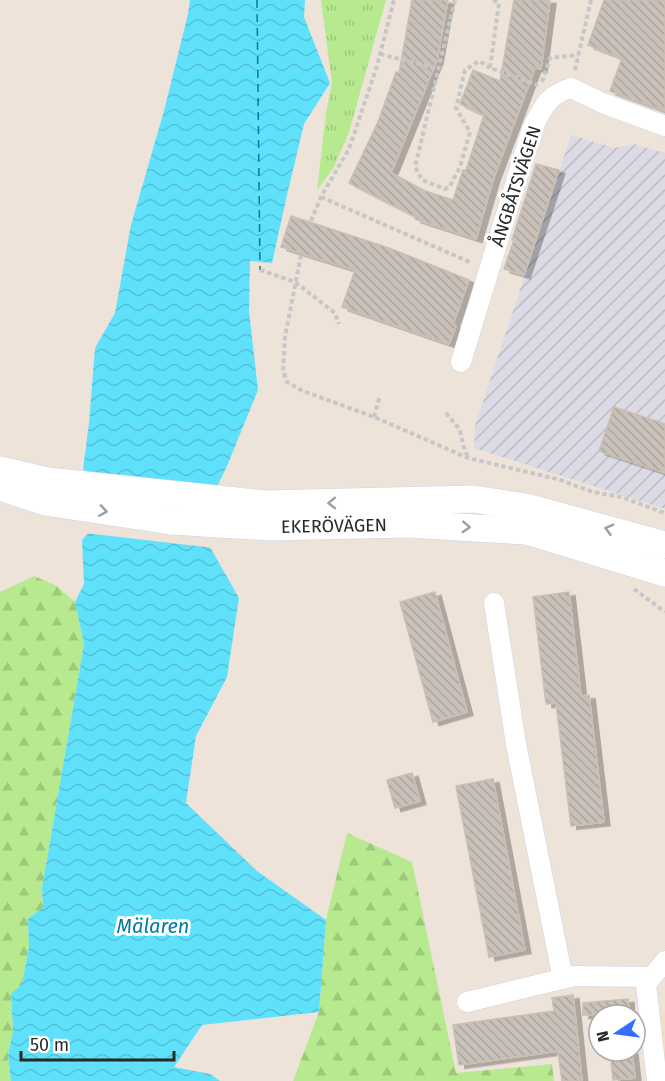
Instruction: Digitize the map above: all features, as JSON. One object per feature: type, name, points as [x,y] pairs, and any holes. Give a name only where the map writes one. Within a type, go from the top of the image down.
[{"type":"main road","name":"EKERÖVÄGEN","points":[[0,453],[44,487]]},
{"type":"main road","name":"EKERÖVÄGEN","points":[[0,470],[44,487],[171,521],[258,527],[407,524],[527,531],[665,573]]},
{"type":"main road","name":"EKERÖVÄGEN","points":[[0,487],[44,487],[265,504],[473,500],[526,507],[665,545]]},
{"type":"street","points":[[565,90],[665,126]]},
{"type":"street","name":"ÅNGBÅTSVÄGEN","points":[[461,362],[532,129],[543,107],[565,90]]},
{"type":"street","points":[[494,603],[516,744],[563,979]]},
{"type":"street","points":[[657,1081],[646,984],[665,961]]},
{"type":"street","points":[[467,1002],[574,976],[651,977]]},
{"type":"path","points":[[311,221],[321,197],[350,149],[380,54],[394,0]]},
{"type":"path","points":[[455,0],[415,167],[422,180],[445,189],[450,186],[460,166],[470,132],[456,108],[465,70],[479,61],[490,68],[565,90],[591,0]]},
{"type":"path","points":[[490,68],[499,3],[493,0]]},
{"type":"path","points":[[380,54],[438,69]]},
{"type":"path","points":[[321,197],[489,270]]},
{"type":"path","points":[[301,255],[285,337],[283,371],[287,382],[303,391],[374,417],[468,458],[557,479],[593,492],[621,497],[665,513]]},
{"type":"path","points":[[260,270],[295,282],[335,312],[339,324]]},
{"type":"path","points":[[374,417],[380,395]]},
{"type":"path","points":[[446,413],[460,430],[468,458]]},
{"type":"shaded area","points":[[571,135],[614,148],[634,144],[665,153],[665,509],[474,448],[475,426]]},
{"type":"shaded area","points":[[665,1014],[665,1081],[655,1017]]},
{"type":"green space","points":[[321,0],[386,0],[349,132],[334,167],[317,190],[332,83]]},
{"type":"green space","points":[[34,576],[57,586],[75,602],[84,644],[42,888],[43,907],[28,919],[29,947],[22,984],[11,995],[13,1031],[8,1055],[11,1081],[0,1081],[0,592]]},
{"type":"green space","points":[[347,833],[412,862],[456,1073],[552,1064],[554,1081],[293,1081],[319,1012],[326,920]]},
{"type":"water","name":"Mälaren","points":[[190,0],[305,0],[304,17],[330,83],[304,124],[272,263],[250,261],[249,311],[258,390],[227,466],[198,526],[239,598],[227,677],[196,736],[186,803],[257,871],[326,920],[319,1012],[202,1025],[174,1067],[210,1074],[220,1081],[11,1081],[8,1055],[13,1031],[11,994],[22,984],[29,947],[28,919],[43,907],[42,888],[84,644],[75,602],[84,584],[82,540],[113,506],[96,479],[83,469],[95,348],[115,313],[131,225],[164,111]]},
{"type":"pier","points":[[110,504],[202,526],[214,548],[85,533]]},
{"type":"building","points":[[412,0],[448,0],[437,60],[391,173],[425,191],[453,200],[463,170],[466,170],[484,115],[460,104],[473,70],[500,81],[514,0],[550,0],[541,69],[535,68],[493,180],[476,239],[415,219],[416,217],[349,183],[378,122],[396,72],[399,73]]},
{"type":"building","points":[[604,0],[665,0],[665,111],[610,91],[622,58],[588,45]]},
{"type":"building","points":[[536,164],[559,170],[524,275],[504,269]]},
{"type":"building","points":[[291,216],[389,248],[469,280],[453,324],[456,326],[449,344],[342,307],[355,270],[281,247]]},
{"type":"building","points":[[614,407],[665,424],[665,473],[599,451]]},
{"type":"building","points":[[435,592],[467,712],[433,722],[400,602]]},
{"type":"building","points":[[569,592],[581,696],[589,695],[604,822],[571,826],[556,703],[546,704],[533,597]]},
{"type":"building","points":[[412,773],[420,801],[395,808],[387,780]]},
{"type":"building","points":[[493,779],[525,950],[489,957],[456,786]]},
{"type":"building","points":[[573,995],[582,1081],[562,1081],[558,1051],[459,1065],[453,1025],[554,1011],[552,998]]},
{"type":"building","points":[[628,999],[628,1003],[587,1003],[587,1015],[583,1015],[583,1003]]},
{"type":"building","points":[[611,1063],[633,1063],[635,1078],[613,1080]]},
{"type":"ferry route","points":[[257,0],[260,270]]}]
